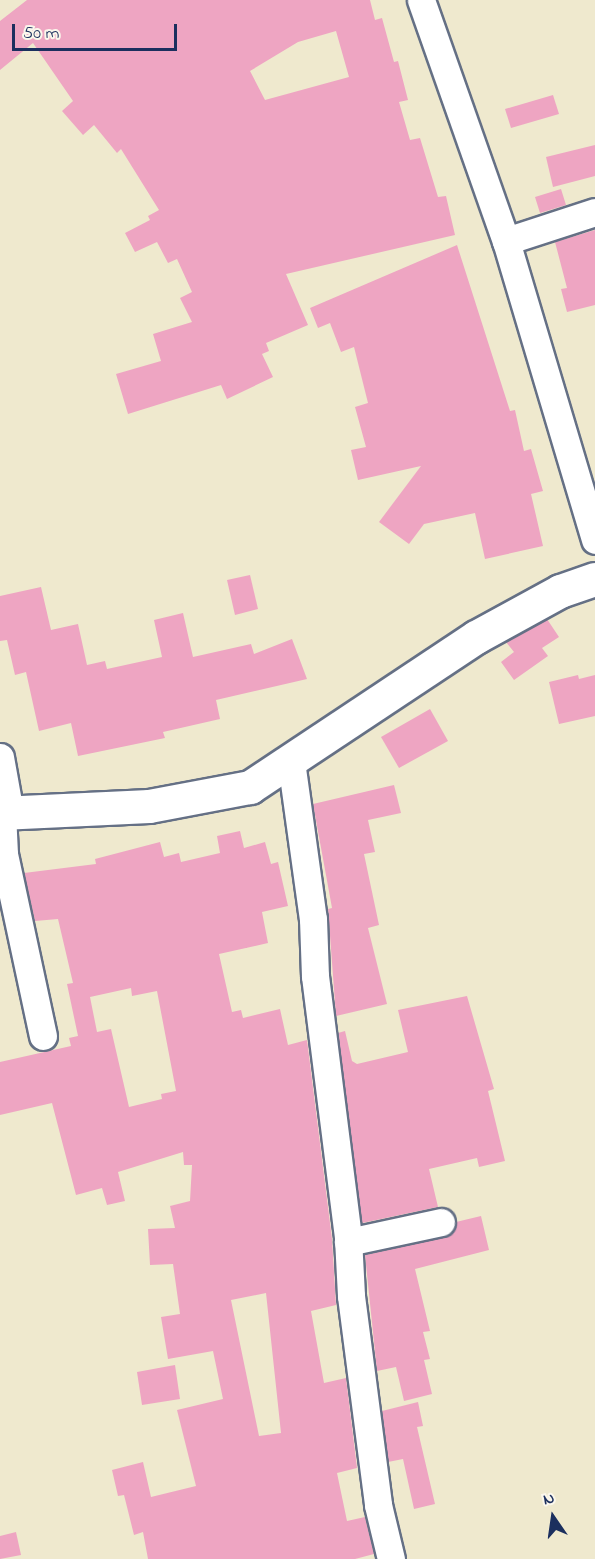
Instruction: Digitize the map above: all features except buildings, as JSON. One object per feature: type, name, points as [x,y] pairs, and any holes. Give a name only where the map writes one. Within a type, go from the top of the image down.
[{"type":"highway","points":[[4,813],[148,806],[207,797],[250,787],[476,637],[560,591],[595,579]]},
{"type":"street","points":[[425,2],[506,241],[595,540]]},
{"type":"street","points":[[506,241],[595,212]]},
{"type":"street","points":[[0,757],[4,854],[43,1036]]},
{"type":"street","points":[[291,761],[313,919],[315,976],[348,1242],[351,1296],[378,1506],[391,1559]]},
{"type":"street","points":[[348,1242],[441,1222]]}]
